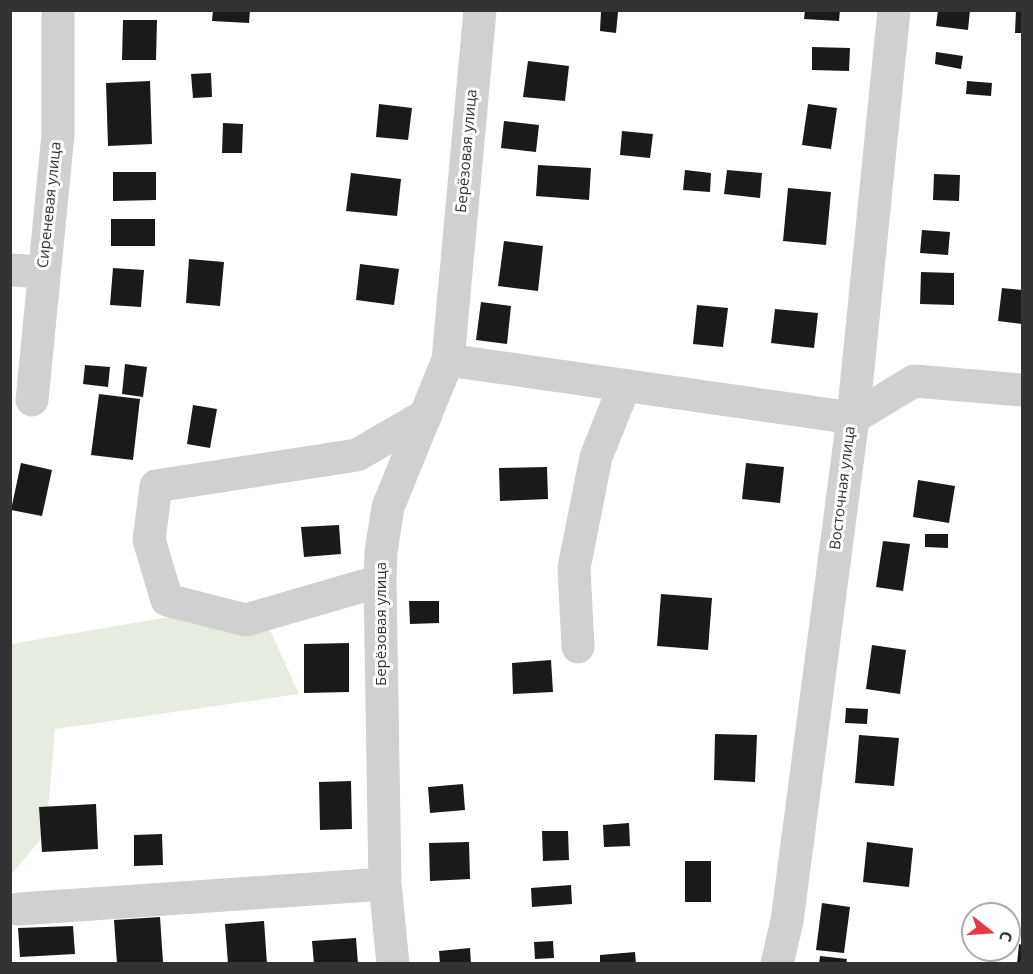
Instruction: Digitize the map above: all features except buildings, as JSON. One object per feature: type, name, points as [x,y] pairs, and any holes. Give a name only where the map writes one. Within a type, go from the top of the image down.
[{"type":"street","name":"Сиреневая улица","points":[[32,400],[58,134],[58,10]]},
{"type":"street","name":"Берёзовая улица","points":[[393,963],[386,884],[380,581],[388,507],[448,360],[480,10]]},
{"type":"street","name":"Восточная улица","points":[[777,963],[787,921],[853,418],[894,10]]},
{"type":"street","points":[[10,270],[43,272]]},
{"type":"street","points":[[448,360],[853,418],[914,381],[1023,390]]},
{"type":"street","points":[[578,647],[574,568],[596,457],[624,387]]},
{"type":"street","points":[[380,581],[246,620],[167,600],[149,540],[156,486],[357,455],[426,415]]},
{"type":"street","points":[[19,909],[386,884]]},
{"type":"shaded area","points":[[257,602],[299,694],[55,729],[46,833],[11,875],[11,644]]}]
